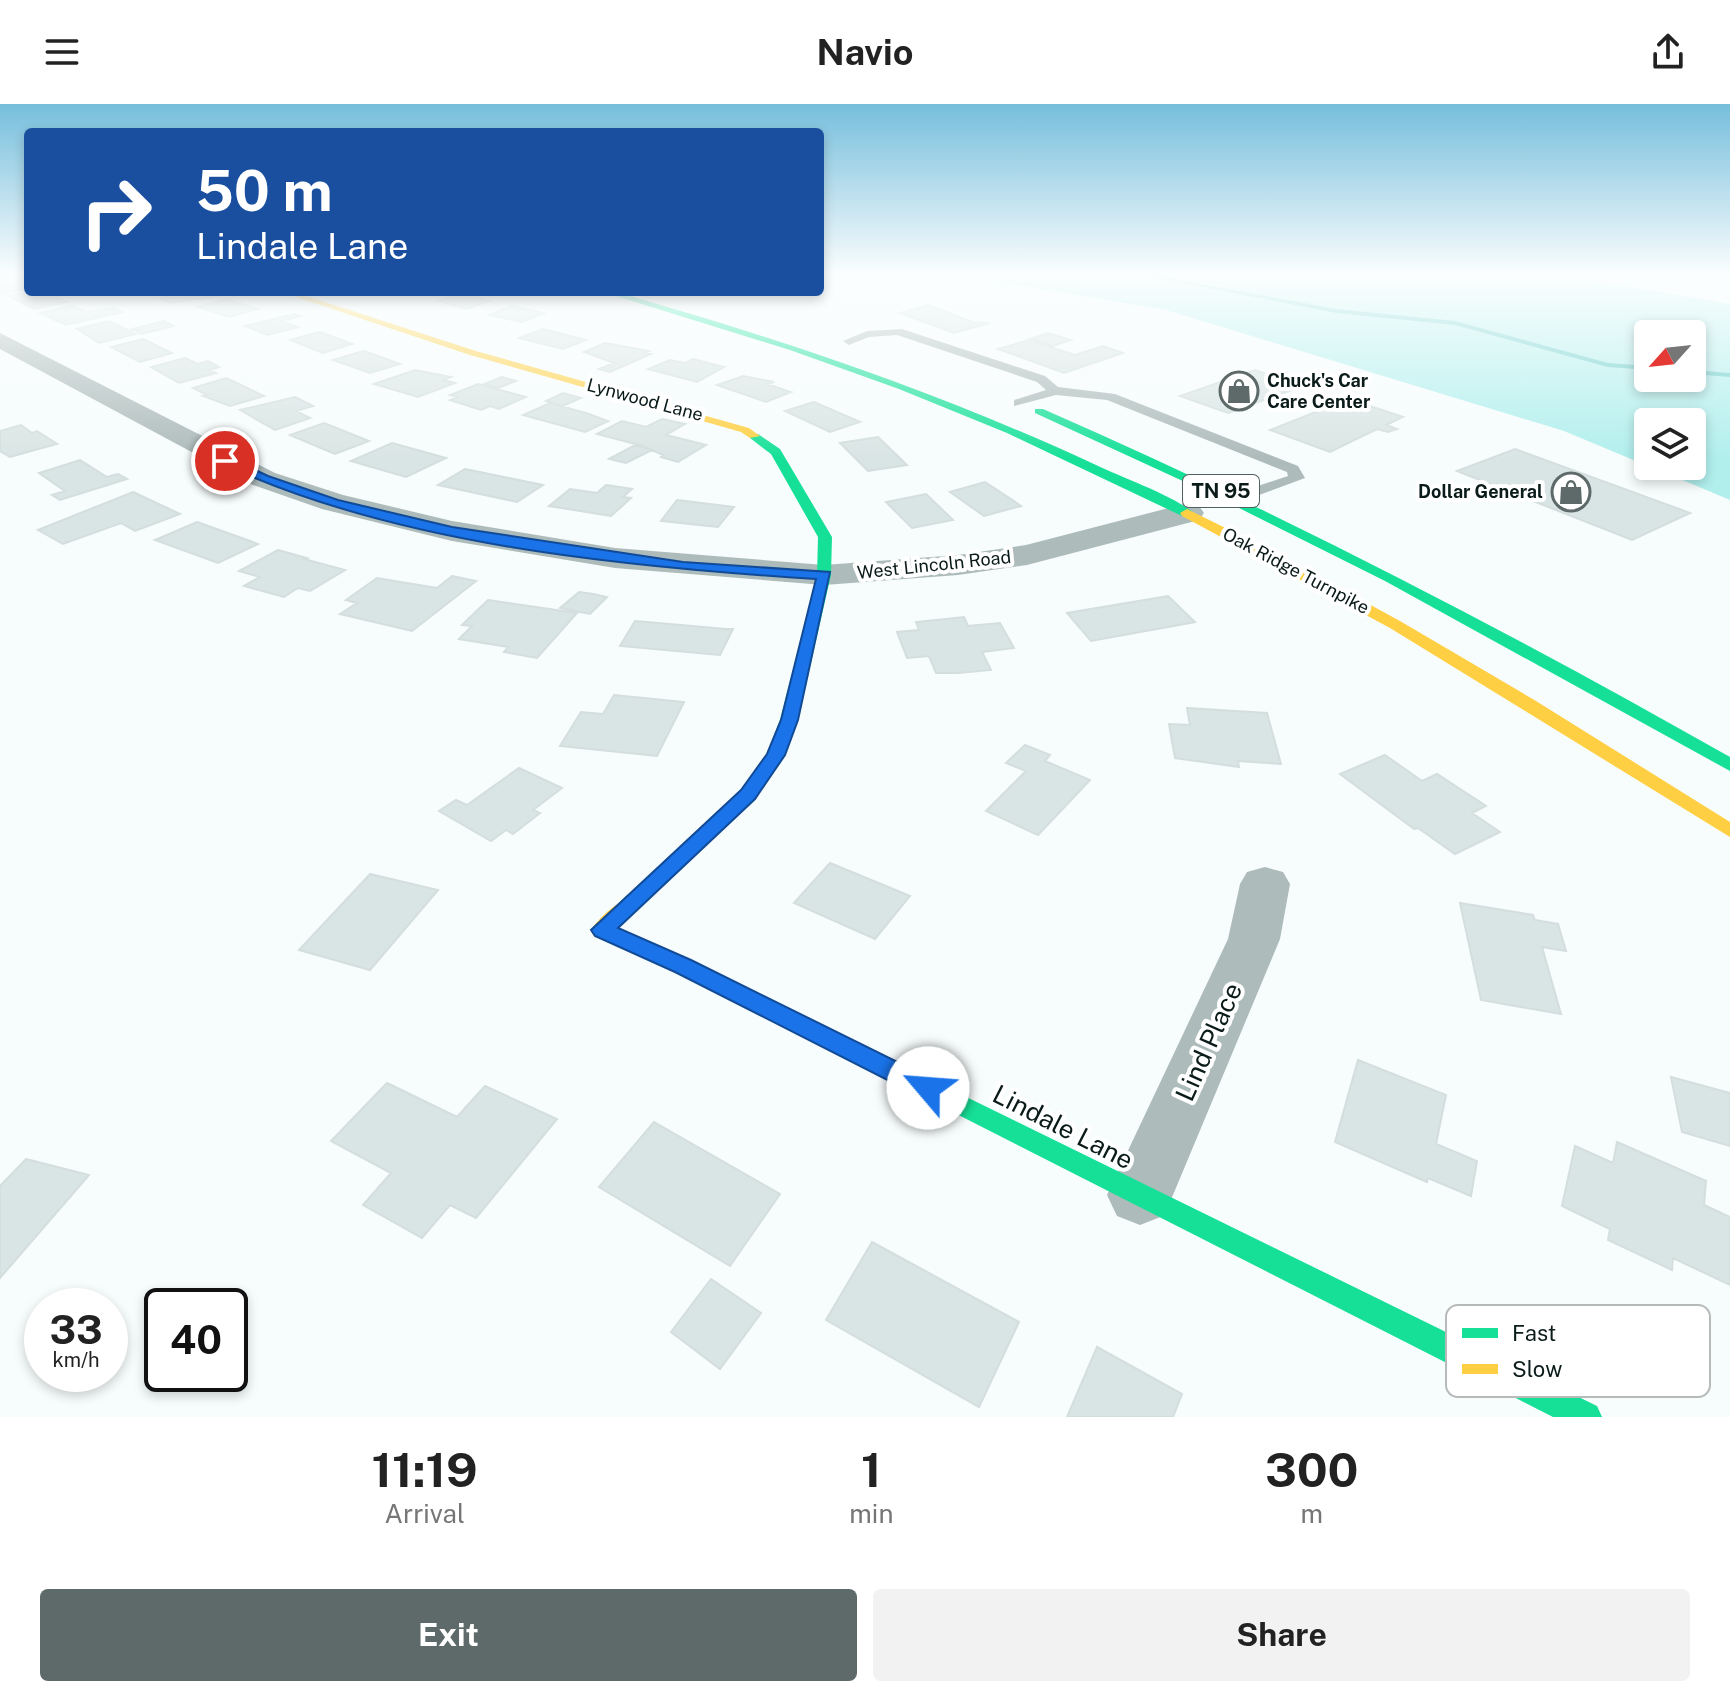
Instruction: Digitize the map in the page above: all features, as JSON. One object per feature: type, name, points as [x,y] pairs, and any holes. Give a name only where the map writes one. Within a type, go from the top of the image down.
[{"type":"main road","name":"Lynwood Lane","points":[[421,336],[745,430],[776,452],[825,537],[824,575]]},
{"type":"main road","name":"Oak Ridge Turnpike","points":[[761,336],[911,389],[1040,443],[1188,513],[1451,658],[1730,831]]},
{"type":"main road","points":[[843,339],[879,351]]},
{"type":"main road","name":"Oak Ridge Turnpike","points":[[1013,400],[1237,498],[1439,600],[1730,765]]},
{"type":"main road","points":[[1188,513],[1237,498]]},
{"type":"main road","name":"Lindale Lane","points":[[824,575],[789,720],[776,755],[748,794],[602,930],[697,972],[1446,1347]]},
{"type":"main road","name":"Lindale Lane","points":[[1546,1397],[1586,1417]]},
{"type":"street","name":"West Lincoln Road","points":[[0,340],[264,479],[333,502],[452,531],[615,558],[824,575],[958,565],[1027,555],[1188,513]]},
{"type":"street","name":"Lind Place","points":[[1140,1195],[1254,939],[1265,884]]},
{"type":"lane","points":[[843,339],[857,336]]},
{"type":"lane","points":[[918,336],[1041,379],[1055,391]]},
{"type":"lane","points":[[1013,400],[1055,391],[1079,391],[1110,397],[1293,469],[1297,478],[1237,498]]},
{"type":"shaded area","points":[[1252,336],[1634,336],[1634,392],[1706,392],[1706,336],[1730,336],[1730,500],[1682,480],[1706,480],[1706,408],[1634,408],[1634,460],[1564,431]]},
{"type":"building","points":[[88,336],[127,336],[99,343]]},
{"type":"building","points":[[304,336],[331,336],[352,344],[323,353],[290,340]]},
{"type":"building","points":[[571,336],[586,340],[563,349],[519,338]]},
{"type":"building","points":[[1059,336],[1071,340],[1053,346],[1030,339]]},
{"type":"building","points":[[143,339],[172,353],[140,362],[111,347]]},
{"type":"building","points":[[1029,340],[1075,355],[1103,346],[1123,353],[1064,373],[998,349]]},
{"type":"building","points":[[605,343],[649,351],[644,353],[651,354],[610,372],[599,369],[614,363],[584,352]]},
{"type":"building","points":[[363,351],[400,364],[370,373],[333,360]]},
{"type":"building","points":[[185,358],[198,364],[208,361],[219,367],[209,370],[216,373],[179,383],[151,367]]},
{"type":"building","points":[[693,359],[724,367],[697,382],[648,369],[670,360],[685,363]]},
{"type":"building","points":[[415,370],[451,377],[443,380],[455,383],[418,397],[374,384]]},
{"type":"building","points":[[1255,370],[1303,386],[1228,413],[1180,396]]},
{"type":"building","points":[[743,376],[774,382],[767,384],[791,392],[766,402],[717,385]]},
{"type":"building","points":[[502,377],[516,381],[498,388],[484,384]]},
{"type":"building","points":[[226,378],[264,396],[230,406],[203,396],[207,395],[193,388]]},
{"type":"building","points":[[478,384],[526,397],[499,409],[490,406],[481,410],[450,400],[457,397],[450,395]]},
{"type":"building","points":[[563,393],[581,398],[563,406],[546,401]]},
{"type":"building","points":[[295,397],[313,406],[296,411],[310,418],[275,430],[240,410]]},
{"type":"building","points":[[1343,397],[1403,417],[1386,425],[1397,429],[1388,432],[1377,429],[1330,452],[1270,430],[1331,406],[1323,403]]},
{"type":"building","points":[[814,402],[860,422],[830,432],[785,411]]},
{"type":"building","points":[[550,403],[608,421],[585,432],[523,415]]},
{"type":"building","points":[[662,419],[685,424],[666,435],[706,445],[678,462],[661,457],[663,455],[643,446],[597,434],[622,421],[646,427]]},
{"type":"building","points":[[324,423],[369,441],[335,454],[290,435]]},
{"type":"building","points":[[21,425],[57,444],[10,457],[0,451],[0,431]]},
{"type":"building","points":[[878,437],[907,465],[868,471],[840,443]]},
{"type":"building","points":[[392,443],[446,458],[406,477],[351,461]]},
{"type":"building","points":[[635,445],[652,450],[626,463],[609,459]]},
{"type":"building","name":"Dollar General","points":[[1515,449],[1690,513],[1632,540],[1457,471]]},
{"type":"building","points":[[80,460],[107,477],[118,474],[127,479],[60,500],[52,495],[65,491],[39,473]]},
{"type":"building","points":[[465,469],[543,485],[517,502],[438,485]]},
{"type":"building","points":[[985,482],[1021,506],[984,516],[950,492]]},
{"type":"building","points":[[606,485],[632,489],[623,497],[631,498],[611,516],[549,506],[570,489],[597,493]]},
{"type":"building","points":[[133,492],[180,514],[135,531],[121,523],[63,544],[38,530]]},
{"type":"building","points":[[926,494],[953,520],[912,528],[886,502]]},
{"type":"building","points":[[677,500],[734,507],[718,527],[661,521]]},
{"type":"building","points":[[197,522],[258,544],[218,563],[155,540]]},
{"type":"building","points":[[278,550],[345,570],[310,591],[298,588],[284,597],[244,586],[260,577],[239,571]]},
{"type":"building","points":[[452,576],[476,581],[412,631],[340,614],[357,603],[346,600],[377,578],[437,588]]},
{"type":"building","points":[[579,592],[607,597],[590,614],[560,608]]},
{"type":"building","points":[[1168,596],[1195,622],[1091,641],[1067,613]]},
{"type":"building","points":[[488,600],[577,613],[537,658],[504,652],[508,647],[459,639],[472,626],[462,625]]},
{"type":"building","points":[[964,617],[968,626],[1000,623],[1014,648],[982,652],[991,670],[936,673],[929,656],[907,658],[897,632],[919,630],[916,622]]},
{"type":"building","points":[[635,621],[733,629],[720,655],[620,646]]},
{"type":"building","points":[[614,695],[684,702],[657,756],[560,746],[581,712],[603,714]]},
{"type":"building","points":[[1187,708],[1267,713],[1281,764],[1238,761],[1239,767],[1175,758],[1169,724],[1190,725]]},
{"type":"building","points":[[1025,745],[1050,755],[1045,761],[1090,780],[1038,835],[986,811],[1026,771],[1006,763]]},
{"type":"building","points":[[1385,755],[1422,781],[1437,774],[1486,806],[1472,813],[1500,832],[1455,854],[1418,828],[1414,829],[1340,774]]},
{"type":"building","points":[[519,768],[562,788],[533,810],[540,813],[513,834],[506,830],[491,841],[439,811],[456,800],[467,805]]},
{"type":"building","points":[[830,863],[910,896],[875,939],[794,903]]},
{"type":"building","points":[[370,874],[438,890],[370,970],[299,950]]},
{"type":"building","points":[[1460,903],[1533,915],[1535,920],[1558,924],[1566,951],[1542,947],[1561,1014],[1481,1000]]},
{"type":"building","points":[[1358,1060],[1446,1095],[1436,1144],[1477,1161],[1471,1196],[1428,1178],[1427,1182],[1335,1142]]},
{"type":"building","points":[[1671,1077],[1730,1093],[1730,1146],[1682,1132]]},
{"type":"building","points":[[387,1083],[457,1117],[485,1086],[557,1119],[476,1218],[450,1205],[422,1238],[363,1205],[391,1173],[331,1141]]},
{"type":"building","points":[[654,1122],[780,1194],[730,1266],[599,1187]]},
{"type":"building","points":[[1617,1142],[1706,1181],[1704,1205],[1730,1217],[1730,1285],[1673,1258],[1672,1270],[1608,1240],[1610,1229],[1562,1206],[1575,1146],[1613,1163]]},
{"type":"building","points":[[26,1159],[89,1175],[0,1278],[0,1186]]},
{"type":"building","points":[[872,1242],[1019,1322],[979,1407],[826,1320]]},
{"type":"building","points":[[711,1279],[761,1313],[720,1369],[671,1332]]},
{"type":"building","points":[[1097,1347],[1182,1394],[1173,1417],[1067,1417]]},
{"type":"waterway","points":[[1503,336],[1608,365],[1634,367]]},
{"type":"waterway","points":[[1706,373],[1730,375]]},
{"type":"traffic: fast","points":[[755,336],[867,373],[939,401],[1187,513]]},
{"type":"traffic: fast","points":[[1039,411],[1216,491],[1390,578],[1561,669],[1730,765]]},
{"type":"traffic: fast","points":[[628,906],[748,794],[776,755],[789,720],[824,575],[825,537],[776,452],[754,436]]},
{"type":"traffic: fast","points":[[942,1095],[1446,1347]]},
{"type":"traffic: fast","points":[[1546,1397],[1586,1417]]},
{"type":"traffic: slow","points":[[421,336],[745,430],[754,436]]},
{"type":"traffic: slow","points":[[1187,513],[1395,624],[1730,831]]},
{"type":"traffic: slow","points":[[628,906],[602,930],[683,966],[942,1095]]},
{"type":"place","name":"Chuck's Car Care Center","points":[[1239,391]]},
{"type":"place","name":"Dollar General","points":[[1571,492]]},
{"type":"route","points":[[225,461],[264,479],[333,502],[452,531],[615,558],[750,572],[824,575],[789,720],[776,755],[748,794],[602,930],[683,966],[928,1088]]}]
